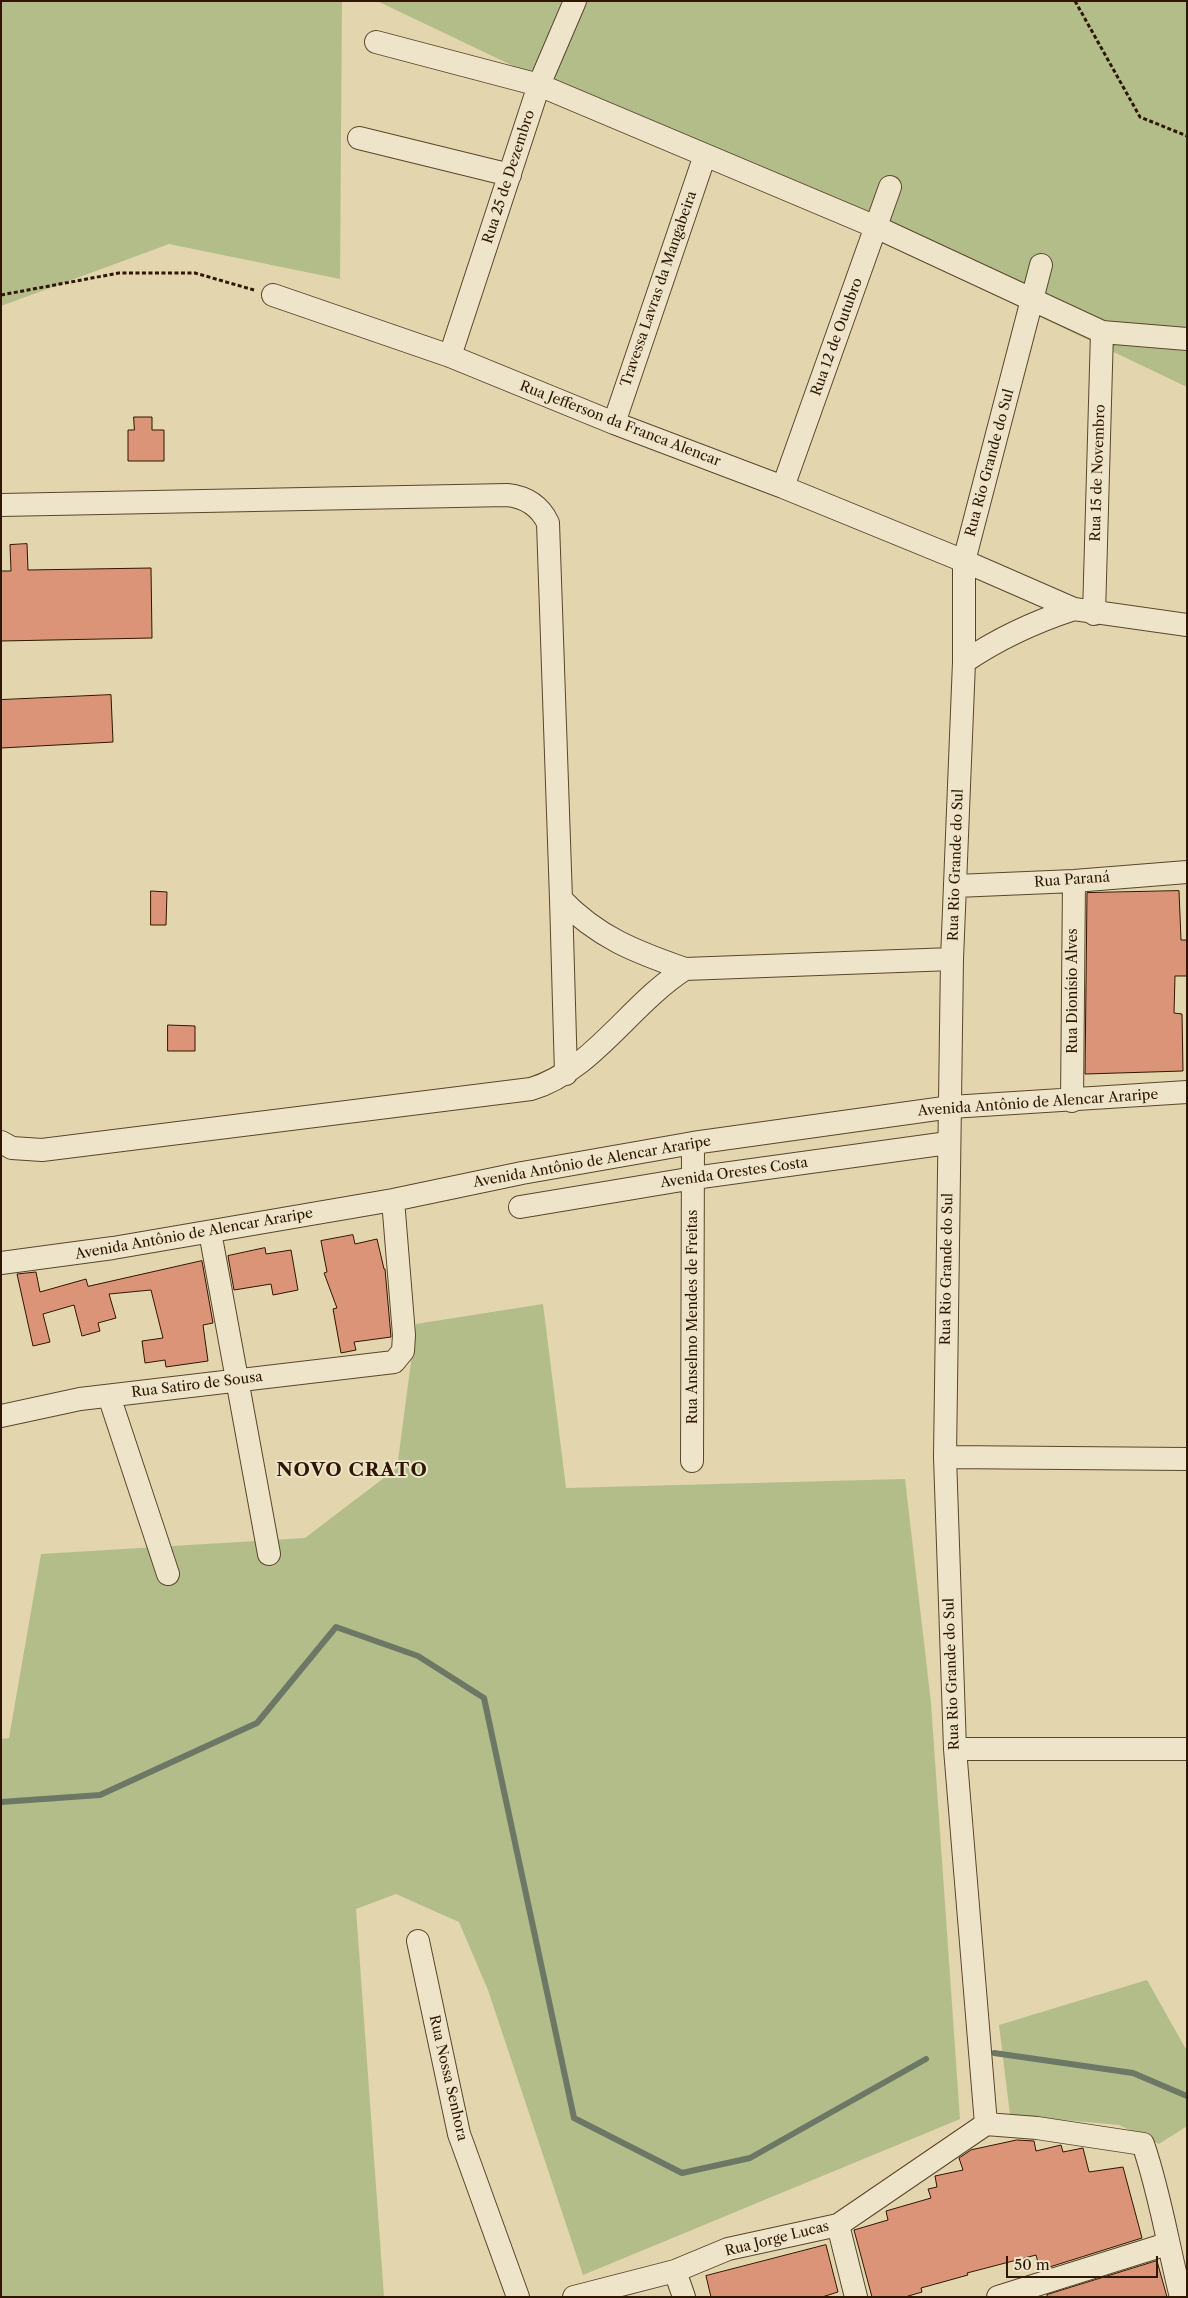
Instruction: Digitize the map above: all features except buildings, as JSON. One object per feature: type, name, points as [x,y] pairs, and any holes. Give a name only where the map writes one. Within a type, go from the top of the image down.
[{"type":"street","name":"Rua 25 de Dezembro","points":[[450,356],[539,85],[574,1]]},
{"type":"street","points":[[376,42],[539,85],[876,227],[1102,332],[1187,339]]},
{"type":"street","points":[[359,138],[510,175]]},
{"type":"street","name":"Travessa Lavras da Mangabeira","points":[[614,423],[705,155]]},
{"type":"street","name":"Rua 12 de Outubro","points":[[783,487],[890,187]]},
{"type":"street","name":"Rua Rio Grande do Sul","points":[[986,2124],[955,1749],[945,1457],[952,959],[964,662],[964,561],[1041,265]]},
{"type":"street","name":"Rua Jefferson da Franca Alencar","points":[[273,295],[450,356],[614,423],[783,487],[1084,612]]},
{"type":"street","name":"Rua 15 de Novembro","points":[[1084,612],[1102,332]]},
{"type":"street","points":[[1,505],[507,495],[525,498],[536,506],[548,523],[566,1074]]},
{"type":"street","points":[[964,662],[993,642],[1040,620],[1084,612],[1187,625]]},
{"type":"street","name":"Rua Paraná","points":[[956,886],[1074,881],[1187,872]]},
{"type":"street","name":"Rua Dionísio Alves","points":[[1072,1100],[1074,881]]},
{"type":"street","points":[[561,899],[584,922],[602,934],[630,949],[685,970],[952,959]]},
{"type":"street","points":[[1,1142],[12,1148],[27,1150],[62,1148],[531,1089],[550,1083],[586,1059],[655,990],[685,970]]},
{"type":"street","name":"Avenida Antônio de Alencar Araripe","points":[[1,1263],[43,1259],[210,1232],[393,1200],[522,1173],[693,1143],[951,1106],[1187,1092]]},
{"type":"street","name":"Rua Anselmo Mendes de Freitas","points":[[692,1461],[693,1143]]},
{"type":"street","name":"Avenida Orestes Costa","points":[[520,1207],[694,1178],[948,1143]]},
{"type":"street","name":"Rua Satiro de Sousa","points":[[1,1416],[80,1399],[394,1362],[403,1351],[404,1335],[393,1200]]},
{"type":"street","points":[[210,1232],[269,1554]]},
{"type":"street","points":[[109,1396],[168,1574]]},
{"type":"street","points":[[945,1457],[1187,1459]]},
{"type":"street","points":[[955,1749],[1187,1749]]},
{"type":"street","name":"Rua Nossa Senhora","points":[[418,1941],[459,2134],[518,2297]]},
{"type":"street","points":[[986,2124],[1038,2128],[1143,2144],[1154,2177],[1168,2244],[1182,2297]]},
{"type":"street","name":"Rua Jorge Lucas","points":[[574,2297],[675,2271],[728,2249],[838,2225],[986,2124]]},
{"type":"street","points":[[838,2225],[856,2297]]},
{"type":"street","points":[[998,2297],[1168,2244]]},
{"type":"street","points":[[675,2271],[684,2297]]},
{"type":"path","points":[[1075,1],[1140,117],[1187,136]]},
{"type":"path","points":[[1,296],[119,273],[195,273],[273,295]]},
{"type":"green space","points":[[1,1],[342,1],[340,279],[169,244],[1,306]]},
{"type":"green space","points":[[377,1],[1187,1],[1187,387]]},
{"type":"green space","points":[[543,1304],[566,1488],[905,1479],[931,1703],[960,2119],[583,2275],[488,1990],[459,1922],[396,1894],[356,1909],[384,2297],[1,2297],[1,1739],[9,1738],[41,1554],[305,1538],[397,1468],[416,1324]]},
{"type":"green space","points":[[1147,1980],[1187,2051],[1187,2126],[1159,2144],[1119,2125],[1010,2115],[999,2025]]},
{"type":"waterway","points":[[1,1802],[100,1795],[257,1723],[336,1627],[418,1656],[484,1698],[574,2118],[682,2173],[750,2158],[926,2059]]},
{"type":"waterway","points":[[994,2053],[1133,2073],[1187,2096]]},
{"type":"district","name":"NOVO CRATO","points":[[352,1471]]}]
